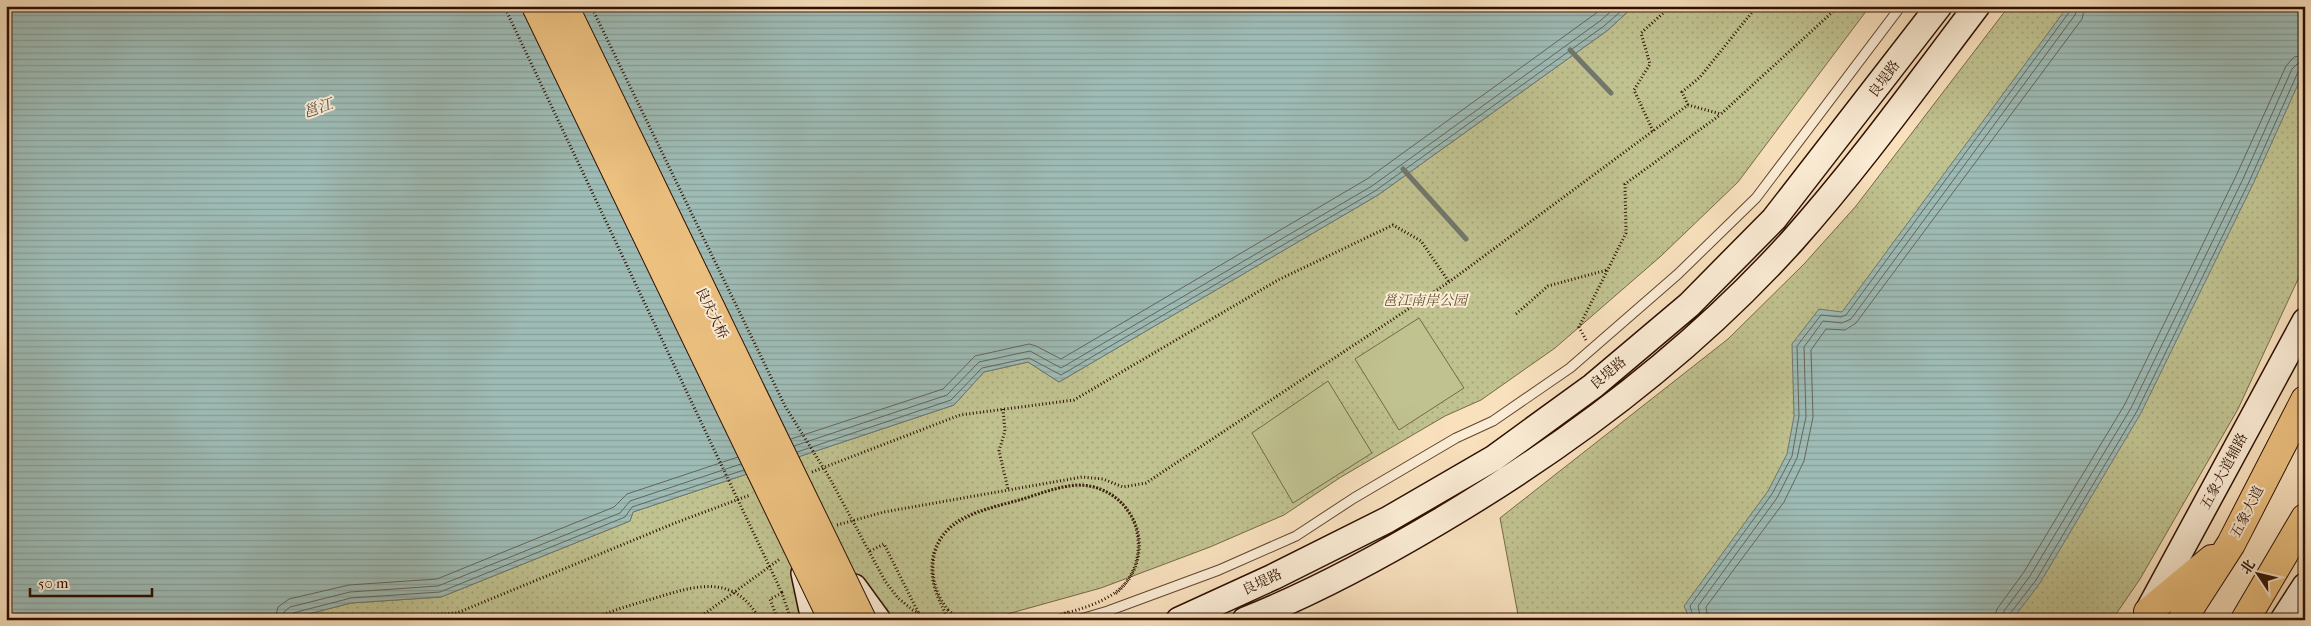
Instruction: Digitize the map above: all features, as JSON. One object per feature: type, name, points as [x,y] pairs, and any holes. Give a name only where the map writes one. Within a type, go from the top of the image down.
[{"type":"main road","name":"良庆大桥","points":[[536,6],[809,546],[862,620]]},
{"type":"main road","name":"良庆大桥","points":[[564,6],[809,546],[833,620]]},
{"type":"main road","name":"良堤路","points":[[1179,620],[1273,577],[1387,520],[1494,458],[1593,386],[1689,305],[1774,220],[1939,6]]},
{"type":"main road","name":"良堤路","points":[[1245,620],[1282,605],[1397,546],[1506,482],[1610,408],[1706,328],[1793,240],[1876,140],[1977,6]]},
{"type":"main road","name":"五象大道辅路","points":[[2145,616],[2305,321]]},
{"type":"main road","name":"五象大道","points":[[2182,620],[2231,544],[2305,400]]},
{"type":"main road","points":[[2245,620],[2305,518]]},
{"type":"main road","points":[[2145,616],[2231,544]]},
{"type":"main road","points":[[809,546],[814,620]]},
{"type":"main road","points":[[809,546],[878,620]]},
{"type":"main road","points":[[2283,620],[2305,586]]},
{"type":"lane","points":[[1077,620],[1108,611],[1219,570],[1296,536],[1354,498],[1456,438],[1494,421],[1570,368],[1678,274],[1756,198],[1901,6]]},
{"type":"path","points":[[504,6],[782,593],[791,620]]},
{"type":"path","points":[[591,6],[785,406],[830,477],[885,581],[898,598],[930,620]]},
{"type":"path","points":[[1653,130],[1634,90],[1650,64],[1640,33],[1671,6]]},
{"type":"path","points":[[1721,114],[1688,105],[1682,92],[1700,77],[1757,6]]},
{"type":"path","points":[[1592,349],[1579,327],[1626,233],[1625,184],[1721,114],[1839,6]]},
{"type":"path","points":[[696,620],[809,546],[837,524],[884,512],[1082,476],[1103,479],[1123,487],[1146,482],[1449,282],[1688,105]]},
{"type":"path","points":[[805,474],[960,415],[1074,400],[1278,280],[1394,226],[1422,241],[1449,282]]},
{"type":"path","points":[[1516,314],[1548,286],[1608,270]]},
{"type":"path","points":[[1004,409],[1005,431],[999,451],[1008,489]]},
{"type":"path","points":[[948,620],[933,583],[932,564],[942,539],[954,525],[969,514],[1062,487],[1082,485],[1101,490],[1125,506],[1136,524],[1140,541],[1138,560],[1134,569],[1125,584],[1102,602],[1043,620]]},
{"type":"path","points":[[960,620],[942,603],[932,577],[935,550],[950,527],[973,513],[1068,486],[1088,486],[1106,492],[1122,503],[1137,529],[1139,547],[1133,573],[1122,588],[1108,599],[1043,620]]},
{"type":"path","points":[[354,620],[457,613],[674,522],[758,491]]},
{"type":"path","points":[[870,551],[884,544],[922,620]]},
{"type":"path","points":[[590,620],[601,614],[691,586],[705,585],[719,587],[738,594],[753,608],[761,620]]},
{"type":"path","points":[[778,620],[770,599],[782,593]]},
{"type":"green space","name":"邕江南岸公园","points":[[1634,6],[1870,6],[1738,182],[1661,256],[1555,348],[1481,400],[1445,416],[1341,477],[1284,515],[1210,547],[1101,588],[986,620],[285,620],[351,603],[441,597],[630,521],[633,512],[954,405],[984,372],[1028,362],[1059,382],[1378,195],[1608,30]]},
{"type":"green space","points":[[2009,6],[2305,6],[2305,264],[2238,409],[2140,579],[2112,620],[1519,620],[1500,518],[1728,339],[1804,264],[1856,206]]},
{"type":"green space","points":[[1419,318],[1464,388],[1399,430],[1355,359]]},
{"type":"green space","points":[[1328,381],[1372,453],[1293,503],[1252,433]]},
{"type":"water","name":"邕江","points":[[6,6],[1634,6],[1608,30],[1378,195],[1059,382],[1028,362],[984,372],[954,405],[633,512],[630,521],[441,597],[351,603],[285,620],[6,620]]},
{"type":"water","points":[[2068,6],[2305,6],[2305,69],[2253,184],[2141,413],[2040,583],[2012,620],[1690,620],[1684,606],[1768,491],[1787,454],[1794,416],[1792,344],[1819,309],[1842,312]]},
{"type":"waterway","points":[[1570,50],[1611,93]]},
{"type":"waterway","points":[[1403,169],[1466,239]]}]
